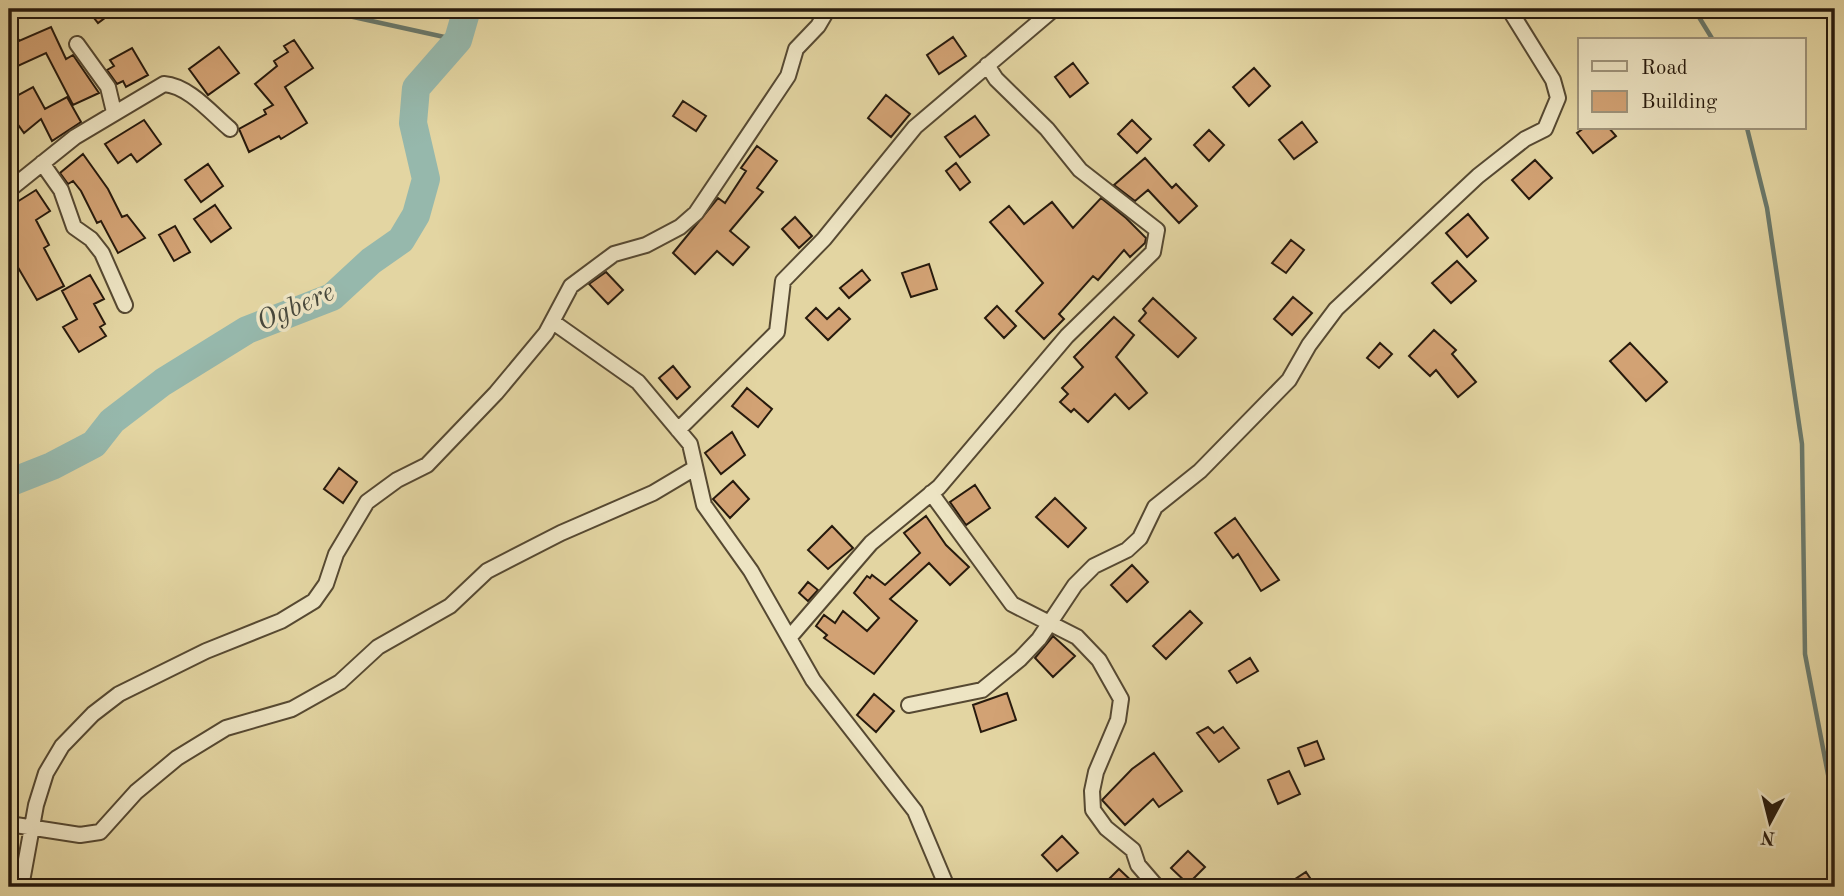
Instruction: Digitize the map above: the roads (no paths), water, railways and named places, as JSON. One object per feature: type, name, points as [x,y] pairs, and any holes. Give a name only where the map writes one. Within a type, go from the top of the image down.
[{"type":"street","points":[[21,887],[31,830],[46,773],[62,746],[93,714],[119,694],[206,650],[281,621],[314,601],[326,584],[336,554],[368,502],[397,480],[427,465],[496,393],[553,322],[571,286],[614,254],[646,245],[681,227],[696,213],[788,76],[796,49],[818,26],[828,9]]},
{"type":"street","points":[[678,430],[777,332],[782,281],[824,239],[915,127],[1054,9]]},
{"type":"street","points":[[909,705],[982,690],[1020,659],[1051,622],[1075,584],[1094,566],[1127,550],[1140,538],[1155,507],[1200,471],[1289,380],[1309,345],[1336,309],[1478,176],[1525,139],[1545,129],[1558,98],[1553,80],[1509,9]]},
{"type":"street","points":[[77,44],[108,87],[114,112]]},
{"type":"street","points":[[789,638],[871,543],[931,494],[1067,336],[1153,252],[1157,230],[1080,170],[1047,130],[996,79],[987,65]]},
{"type":"street","points":[[9,190],[114,112],[164,84],[174,85],[230,129]]},
{"type":"street","points":[[42,163],[61,190],[74,227],[92,239],[102,253],[125,305]]},
{"type":"street","points":[[553,322],[638,382],[690,444],[704,505],[751,571],[813,680],[915,811],[947,887]]},
{"type":"street","points":[[9,824],[31,830],[80,835],[100,832],[136,792],[177,758],[216,734],[226,728],[292,709],[340,682],[378,647],[450,606],[487,571],[561,533],[653,493],[695,468]]},
{"type":"street","points":[[931,494],[1012,604],[1077,637],[1099,660],[1121,699],[1118,720],[1092,790],[1093,810],[1106,828],[1133,850],[1139,866],[1157,887]]},
{"type":"waterway","points":[[317,9],[458,40]]},
{"type":"waterway","name":"Ogbere","points":[[9,483],[52,466],[94,444],[112,421],[163,382],[247,330],[332,297],[371,261],[401,240],[416,215],[426,179],[413,123],[416,88],[458,40],[467,9]]},
{"type":"waterway","points":[[1694,9],[1712,38]]},
{"type":"waterway","points":[[1748,130],[1767,208],[1802,444],[1805,654],[1835,811]]}]
